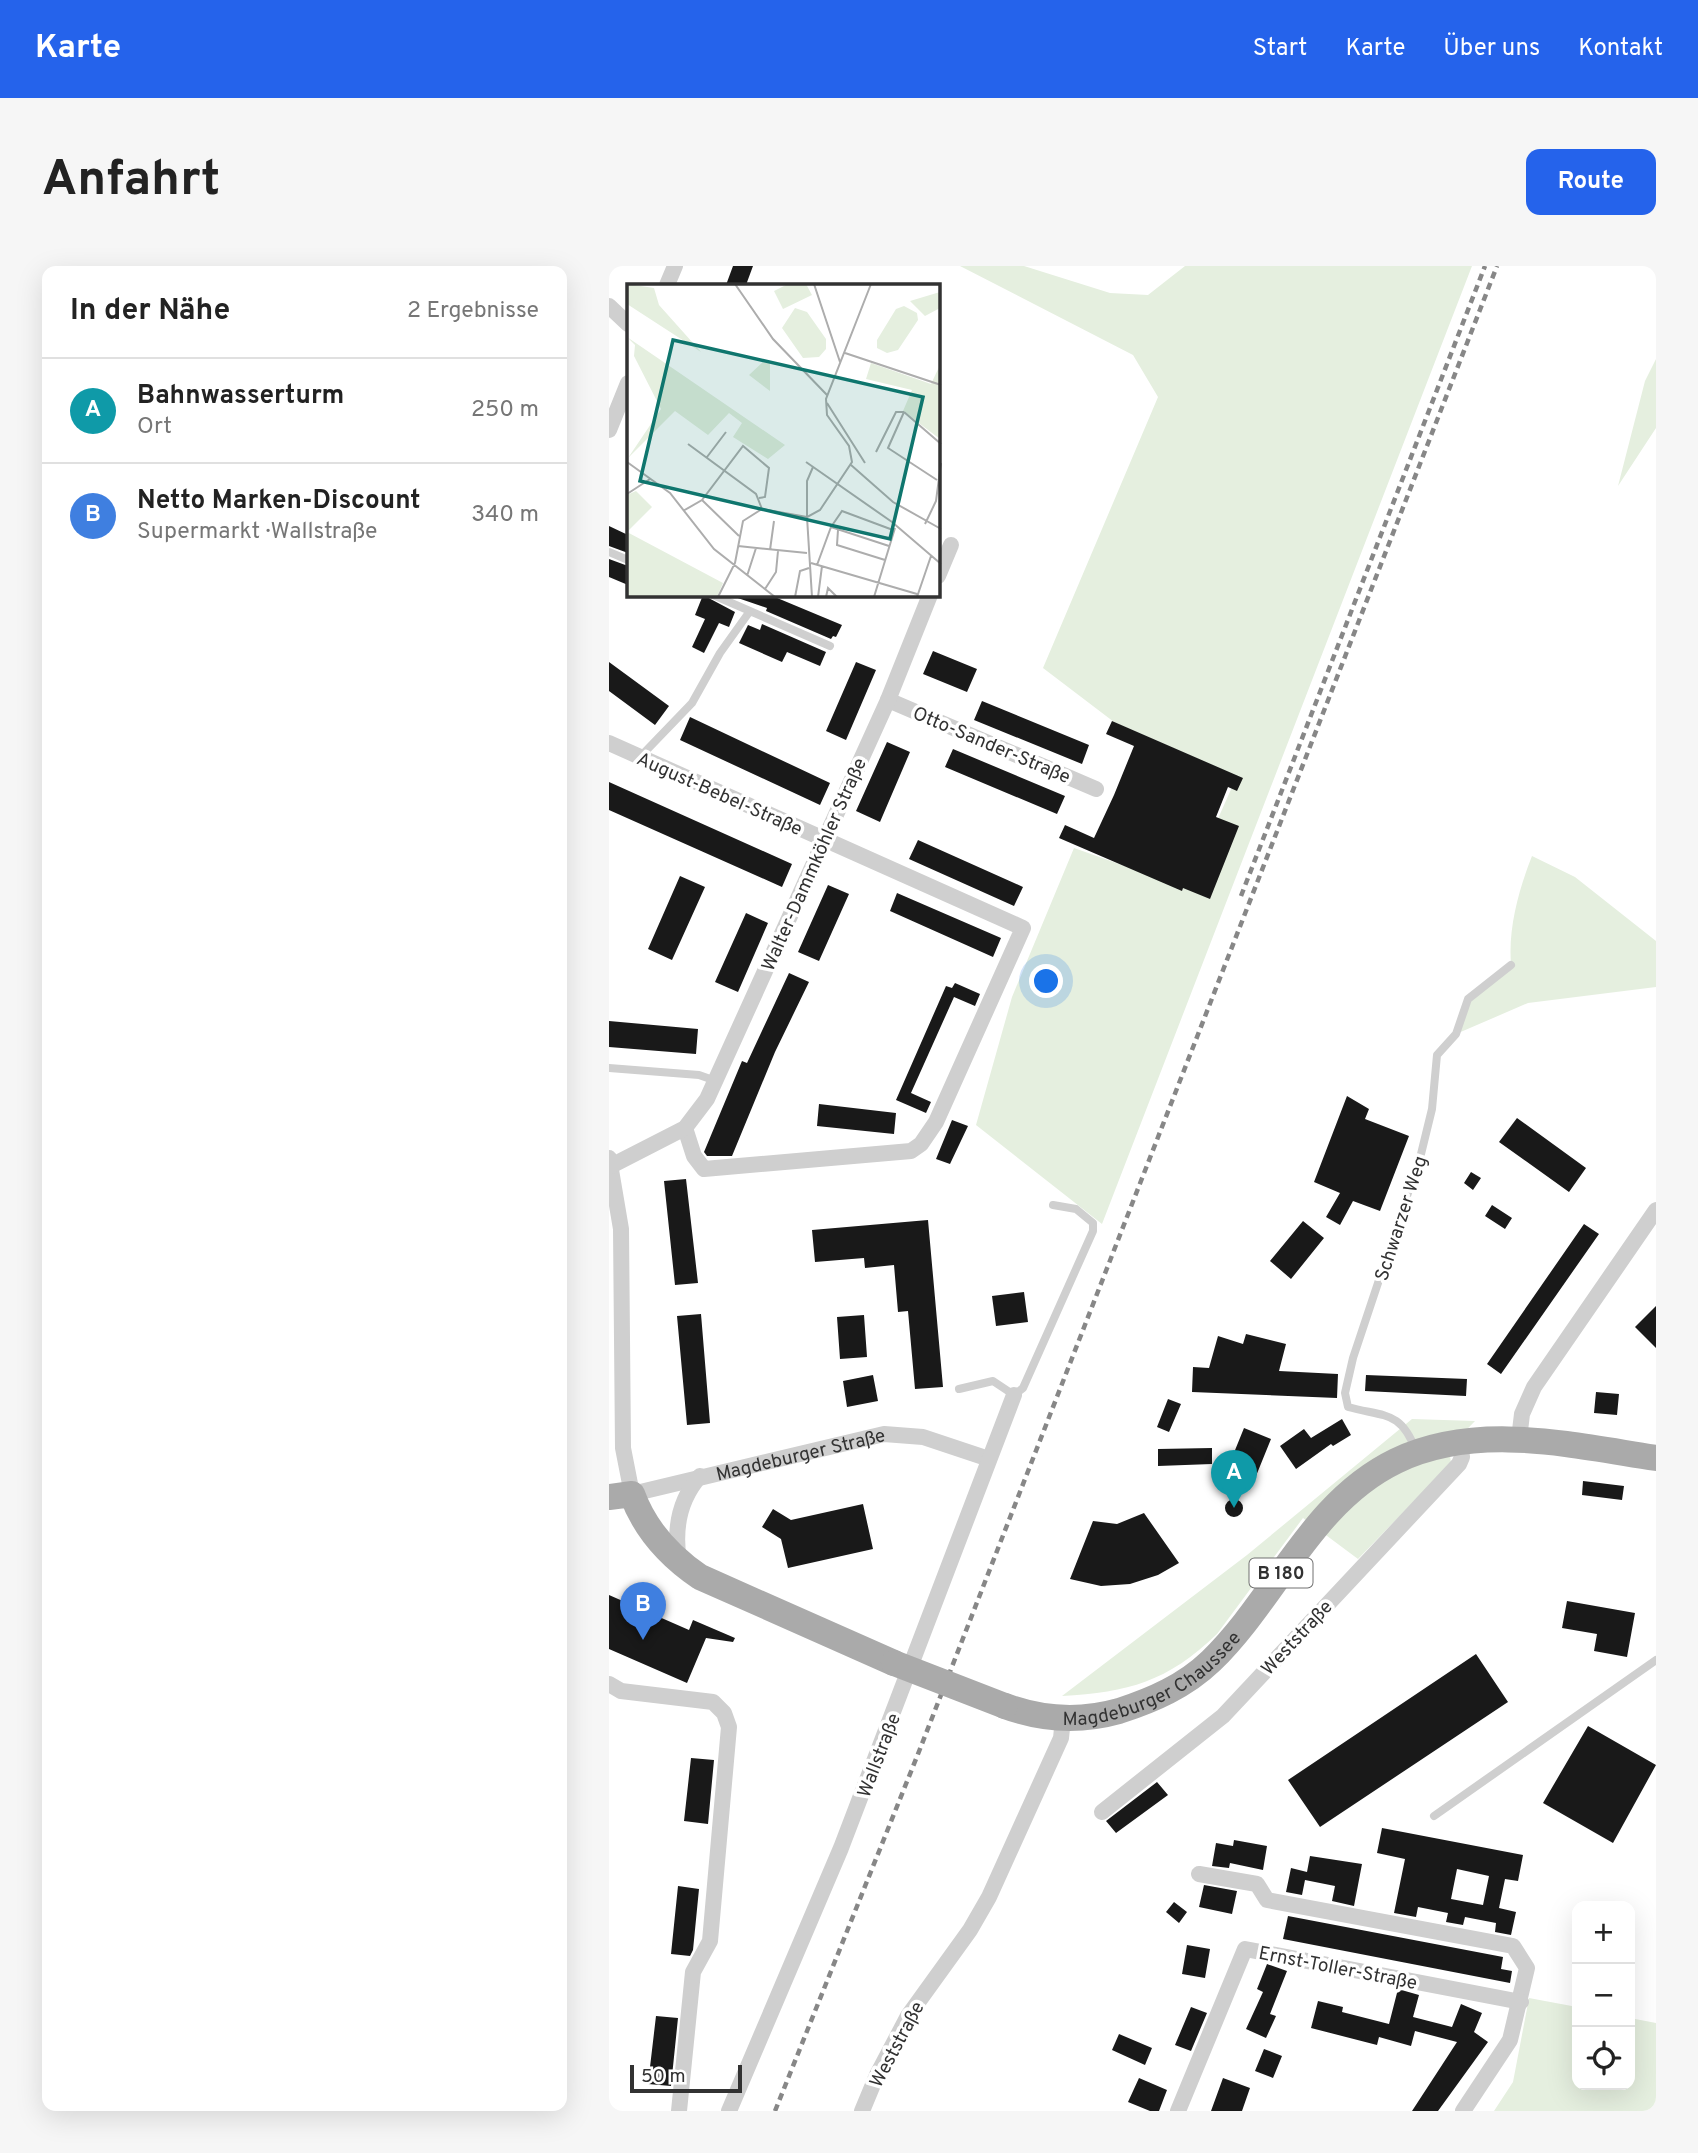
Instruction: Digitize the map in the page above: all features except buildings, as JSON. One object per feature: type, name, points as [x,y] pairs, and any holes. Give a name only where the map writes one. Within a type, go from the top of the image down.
[{"type":"main road","name":"Magdeburger Chaussee","points":[[620,1496],[680,1564],[721,1587],[894,1662],[1005,1706],[1039,1717],[1063,1719],[1131,1707],[1154,1699],[1191,1677],[1212,1660],[1237,1631],[1326,1516],[1346,1495],[1375,1473],[1417,1452],[1460,1441],[1519,1440],[1656,1458]]},
{"type":"street","points":[[667,284],[675,266]]},
{"type":"street","points":[[609,306],[627,323]]},
{"type":"street","points":[[609,429],[627,385]]},
{"type":"street","points":[[940,571],[951,545]]},
{"type":"street","name":"Walter-Dammköhler Straße","points":[[610,1162],[685,1128],[707,1099],[888,700],[929,597]]},
{"type":"street","name":"Otto-Sander-Straße","points":[[888,700],[1096,789]]},
{"type":"street","name":"August-Bebel-Straße","points":[[609,743],[1023,928],[936,1122],[921,1143],[911,1151],[704,1169],[694,1156],[685,1128]]},
{"type":"street","points":[[610,1162],[621,1229],[623,1448],[620,1496]]},
{"type":"street","points":[[1519,1440],[1525,1405],[1545,1369],[1656,1210]]},
{"type":"street","name":"Wallstraße","points":[[729,2111],[841,1848],[1014,1395]]},
{"type":"street","name":"Magdeburger Straße","points":[[620,1496],[884,1434],[923,1437],[989,1459]]},
{"type":"street","name":"Weststraße","points":[[1102,1812],[1223,1716],[1459,1464],[1462,1457],[1460,1441]]},
{"type":"street","points":[[680,1564],[676,1536],[678,1514],[700,1476]]},
{"type":"street","points":[[609,1684],[621,1691],[713,1702],[724,1713],[729,1727],[710,1941],[693,1972],[679,2111]]},
{"type":"street","name":"Weststraße","points":[[862,2111],[877,2075],[908,2016],[970,1930],[989,1897],[1057,1748],[1063,1719]]},
{"type":"street","points":[[1199,1874],[1257,1884],[1267,1900],[1513,1946],[1527,1968],[1510,2040],[1463,2111]]},
{"type":"street","name":"Ernst-Toller-Straße","points":[[1178,2111],[1245,1949],[1521,2002]]},
{"type":"lane","points":[[609,552],[627,560]]},
{"type":"lane","points":[[718,597],[830,646]]},
{"type":"lane","points":[[640,757],[692,703],[720,653],[750,611]]},
{"type":"lane","name":"Schwarzer Weg","points":[[1417,1452],[1406,1428],[1394,1417],[1348,1407],[1345,1393],[1353,1358],[1421,1154],[1432,1109],[1437,1055],[1456,1034],[1468,999],[1511,964]]},
{"type":"lane","points":[[609,1068],[699,1075],[716,1081]]},
{"type":"lane","points":[[960,1389],[993,1381],[1014,1395],[1023,1388],[1093,1231],[1093,1223],[1085,1214],[1053,1205]]},
{"type":"lane","points":[[1434,1816],[1656,1660]]},
{"type":"green space","points":[[960,266],[1024,266],[1110,293],[1148,295],[1185,266],[1472,266],[1102,1224],[976,1125],[1012,997],[1074,848],[1187,888],[1237,776],[1114,722],[1043,668],[1158,397],[1133,355]]},
{"type":"green space","points":[[1656,359],[1656,428],[1618,486],[1645,381]]},
{"type":"green space","points":[[1532,856],[1575,877],[1656,941],[1656,987],[1528,1003],[1456,1034],[1468,999],[1511,964],[1515,909]]},
{"type":"green space","points":[[1412,1419],[1475,1421],[1449,1448],[1451,1463],[1358,1559],[1303,1518],[1217,1634],[1199,1650],[1164,1674],[1146,1682],[1107,1691],[1062,1696],[1247,1555]]},
{"type":"green space","points":[[1529,1998],[1572,2006],[1572,2090],[1635,2090],[1635,2019],[1656,2023],[1656,2111],[1494,2111],[1513,2082]]},
{"type":"railway","points":[[1241,896],[1485,266]]},
{"type":"railway","points":[[775,2111],[918,1754],[1497,266]]},
{"type":"place","name":"Bahnwasserturm","points":[[1234,1508]]},
{"type":"place","name":"Netto Marken-Discount","points":[[643,1640]]}]
